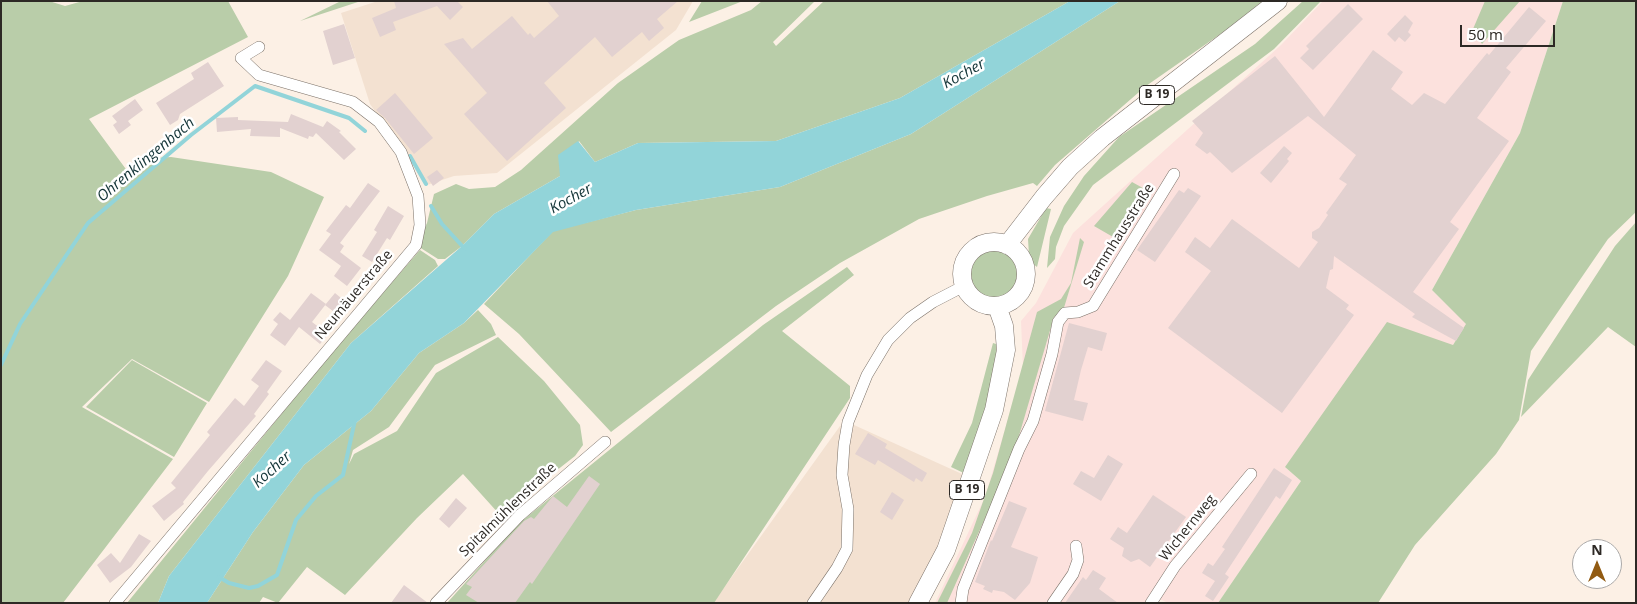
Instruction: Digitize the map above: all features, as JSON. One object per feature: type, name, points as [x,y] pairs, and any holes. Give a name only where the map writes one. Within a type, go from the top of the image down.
[{"type":"main road","name":"B 19","points":[[1007,245],[1044,197],[1070,168],[1102,138],[1278,1]]},
{"type":"main road","points":[[992,242],[1007,245],[1018,253],[1023,262],[1025,281],[1020,292],[1010,301],[997,306],[975,300],[964,286],[963,264],[977,246],[992,242]]},
{"type":"main road","name":"B 19","points":[[918,603],[946,550],[994,410],[1006,350],[1004,326],[997,306]]},
{"type":"street","name":"Neumäuerstraße","points":[[115,603],[416,245],[420,225],[418,196],[401,152],[379,122],[353,102],[258,75],[241,58],[259,47]]},
{"type":"street","name":"Stammhausstraße","points":[[961,603],[963,589],[1019,449],[1033,421],[1052,354],[1058,322],[1065,313],[1078,312],[1093,306],[1174,174]]},
{"type":"street","points":[[813,603],[837,568],[847,548],[848,509],[842,475],[844,445],[848,422],[867,375],[888,340],[910,318],[933,302],[964,286]]},
{"type":"street","name":"Spitalmühlenstraße","points":[[436,603],[520,515],[605,442]]},
{"type":"street","name":"Wichernweg","points":[[1150,603],[1175,566],[1251,474]]},
{"type":"street","points":[[1053,603],[1073,574],[1078,560],[1076,546]]},
{"type":"shaded area","points":[[378,1],[693,1],[676,30],[497,173],[454,176],[427,185],[370,104],[341,13]]},
{"type":"shaded area","points":[[1323,1],[1563,1],[1520,133],[1432,290],[1467,324],[1453,345],[1285,467],[1301,481],[1218,603],[1168,603],[1160,599],[1157,603],[935,603],[985,497],[1023,368],[1021,321],[1036,303],[1073,233],[1281,45]]},
{"type":"shaded area","points":[[854,425],[962,474],[946,550],[918,603],[713,603],[840,426]]},
{"type":"green space","points":[[1,1],[49,1],[65,6],[83,1],[228,1],[248,37],[89,119],[131,176],[155,158],[171,157],[271,172],[324,197],[288,276],[209,402],[132,359],[82,407],[173,459],[63,603],[1,603]]},
{"type":"green space","points":[[341,1],[361,1],[300,21]]},
{"type":"green space","points":[[702,1],[743,1],[689,22]]},
{"type":"green space","points":[[762,1],[815,1],[773,42],[776,46],[824,1],[1070,1],[900,98],[776,141],[638,143],[595,162],[579,141],[560,176],[494,214],[462,246],[445,259],[438,259],[416,245],[427,223],[434,194],[456,184],[469,189],[495,187],[521,170],[618,83],[679,40],[751,10]]},
{"type":"green space","points":[[1120,1],[1263,1],[1229,28],[1146,86],[1055,165],[1037,186],[1033,183],[919,219],[840,263],[776,306],[611,432],[519,334],[484,304],[553,231],[636,210],[780,187],[911,134]]},
{"type":"green space","points":[[1303,1],[1321,1],[1274,49],[1093,185],[1064,226],[1056,247],[1055,259],[1047,268],[1050,237],[1064,206],[1084,176],[1119,137],[1255,44]]},
{"type":"green space","points":[[1485,1],[1520,1],[1482,44],[1473,29]]},
{"type":"green space","points":[[1563,1],[1636,1],[1636,212],[1608,239],[1531,351],[1519,420],[1496,454],[1415,545],[1378,603],[1218,603],[1301,481],[1285,467],[1387,322],[1453,345],[1466,324],[1432,290],[1520,133]]},
{"type":"green space","points":[[1132,182],[1152,193],[1120,241],[1094,226]]},
{"type":"green space","points":[[1046,208],[1051,209],[1037,267],[1032,263],[1029,255],[1028,239]]},
{"type":"green space","points":[[1636,222],[1636,347],[1608,327],[1521,417],[1528,380],[1615,246]]},
{"type":"green space","points":[[1080,238],[1084,242],[1063,311],[1054,317],[1013,456],[947,603],[937,603],[972,533],[993,473],[1037,312],[1061,299],[1071,283]]},
{"type":"green space","points":[[420,250],[435,260],[438,266],[351,343],[169,576],[158,603],[127,603],[337,346]]},
{"type":"green space","points":[[990,250],[1000,250],[1009,254],[1015,260],[1019,274],[1015,288],[1009,294],[1000,298],[990,298],[981,294],[975,288],[971,279],[971,269],[975,260],[981,254]]},
{"type":"green space","points":[[847,267],[854,275],[782,331],[850,386],[850,398],[714,603],[447,603],[517,525],[763,325]]},
{"type":"green space","points":[[478,310],[491,324],[496,335],[435,365],[389,427],[353,450],[349,464],[354,454],[397,431],[436,373],[498,337],[544,381],[580,425],[583,445],[575,456],[500,515],[463,474],[417,518],[345,595],[307,567],[278,603],[263,597],[259,603],[207,603],[253,532],[304,465],[371,411],[419,353],[464,323]]},
{"type":"green space","points":[[993,343],[996,344],[997,357],[995,371],[968,475],[951,467],[972,423]]},
{"type":"green space","points":[[132,360],[207,403],[174,457],[86,407]]},
{"type":"water","name":"Kocher","points":[[1070,1],[1120,1],[911,134],[780,187],[636,210],[553,232],[464,323],[419,353],[371,411],[304,465],[253,532],[207,603],[158,603],[169,576],[351,343],[462,246],[494,214],[560,176],[558,155],[578,141],[595,162],[638,143],[776,141],[900,98]]},
{"type":"building","points":[[394,1],[457,1],[463,7],[450,20],[437,6],[393,22],[396,30],[380,37],[372,18],[396,8]]},
{"type":"building","points":[[547,1],[678,1],[657,19],[664,28],[649,41],[642,32],[612,57],[595,37],[544,83],[566,108],[507,161],[464,114],[487,93],[444,44],[463,38],[472,49],[512,16],[528,35],[530,33],[534,38],[559,16]]},
{"type":"building","points":[[1348,4],[1363,19],[1313,70],[1300,58],[1309,49],[1306,46]]},
{"type":"building","points":[[1529,7],[1546,21],[1506,68],[1511,72],[1477,118],[1509,141],[1450,222],[1459,229],[1413,292],[1464,328],[1456,341],[1412,317],[1415,314],[1334,256],[1333,269],[1330,270],[1326,288],[1349,305],[1346,309],[1354,315],[1282,413],[1168,328],[1211,271],[1185,252],[1195,237],[1210,248],[1232,219],[1299,268],[1318,242],[1312,238],[1312,232],[1319,228],[1328,215],[1326,213],[1347,184],[1339,179],[1356,155],[1308,116],[1232,173],[1210,152],[1207,154],[1195,145],[1203,133],[1192,121],[1275,56],[1324,117],[1373,50],[1403,72],[1391,89],[1412,105],[1424,93],[1445,104],[1487,53],[1489,55]]},
{"type":"building","points":[[1405,15],[1413,23],[1408,32],[1411,35],[1405,42],[1399,37],[1395,42],[1387,34]]},
{"type":"building","points":[[344,24],[355,58],[333,65],[323,31]]},
{"type":"building","points":[[208,62],[224,86],[180,114],[178,120],[170,125],[156,103],[194,79],[191,73]]},
{"type":"building","points":[[395,93],[433,138],[414,154],[385,118],[376,110]]},
{"type":"building","points":[[135,99],[143,110],[128,121],[131,125],[119,134],[113,125],[117,122],[112,116]]},
{"type":"building","points":[[291,114],[323,127],[327,121],[341,131],[339,132],[356,149],[344,160],[316,133],[313,137],[309,136],[308,139],[280,128],[280,137],[250,136],[251,129],[217,132],[216,118],[238,117],[238,120],[288,122]]},
{"type":"building","points":[[1284,146],[1292,153],[1287,159],[1289,161],[1271,183],[1260,173]]},
{"type":"building","points":[[437,170],[444,178],[433,186],[427,177]]},
{"type":"building","points":[[368,183],[380,191],[340,243],[344,246],[340,252],[361,268],[347,286],[334,276],[341,266],[319,250],[331,234],[326,231],[346,205],[350,208]]},
{"type":"building","points":[[1188,188],[1201,196],[1155,262],[1137,250],[1179,190],[1184,193]]},
{"type":"building","points":[[388,206],[404,216],[390,240],[387,238],[372,262],[362,256],[377,232],[374,230]]},
{"type":"building","points":[[311,293],[326,304],[312,322],[328,334],[320,344],[299,327],[285,346],[270,335],[278,324],[273,320],[280,312],[290,320]]},
{"type":"building","points":[[335,293],[347,303],[338,315],[325,305]]},
{"type":"building","points":[[1069,323],[1107,333],[1102,351],[1088,347],[1081,370],[1074,400],[1088,403],[1083,421],[1045,411]]},
{"type":"building","points":[[266,360],[282,371],[267,392],[269,394],[254,414],[256,416],[208,471],[183,502],[184,504],[164,521],[152,506],[176,488],[171,483],[210,435],[207,432],[235,398],[244,406],[259,386],[251,380]]},
{"type":"building","points":[[868,433],[887,444],[885,448],[927,473],[922,482],[916,478],[914,482],[878,460],[875,465],[855,454]]},
{"type":"building","points":[[1108,455],[1123,464],[1101,501],[1073,484],[1081,471],[1094,478]]},
{"type":"building","points":[[1274,468],[1292,480],[1280,499],[1276,496],[1225,574],[1229,577],[1213,601],[1205,596],[1215,581],[1202,573],[1208,563],[1213,566],[1225,549],[1222,547]]},
{"type":"building","points":[[589,476],[600,484],[532,584],[530,582],[515,603],[479,603],[466,595],[472,587],[466,584],[524,521],[531,517],[534,519],[553,496],[567,507]]},
{"type":"building","points":[[892,492],[904,500],[892,520],[880,512]]},
{"type":"building","points":[[1153,495],[1186,517],[1150,567],[1139,559],[1131,562],[1122,556],[1124,548],[1110,539],[1118,527],[1127,533]]},
{"type":"building","points":[[456,498],[467,508],[449,528],[439,519]]},
{"type":"building","points":[[1009,501],[1027,508],[1011,547],[1038,557],[1030,583],[1015,600],[1004,592],[993,590],[992,593],[983,589],[985,586],[975,582],[991,540]]},
{"type":"building","points":[[139,534],[151,541],[131,567],[110,583],[97,565],[111,553],[120,563]]},
{"type":"building","points":[[1093,570],[1106,578],[1099,589],[1118,603],[1065,603],[1083,577],[1086,580]]},
{"type":"building","points":[[404,585],[428,603],[391,603]]},
{"type":"waterway","name":"Ohrenklingenbach","points":[[1,365],[20,324],[88,223],[191,135],[255,86],[349,118],[365,131]]},
{"type":"waterway","name":"Ohrenklingenbach","points":[[410,156],[426,184]]},
{"type":"waterway","name":"Ohrenklingenbach","points":[[431,206],[442,224],[465,249]]},
{"type":"waterway","points":[[219,577],[229,583],[249,588],[258,586],[277,575],[296,520],[316,496],[343,475],[355,420]]}]
